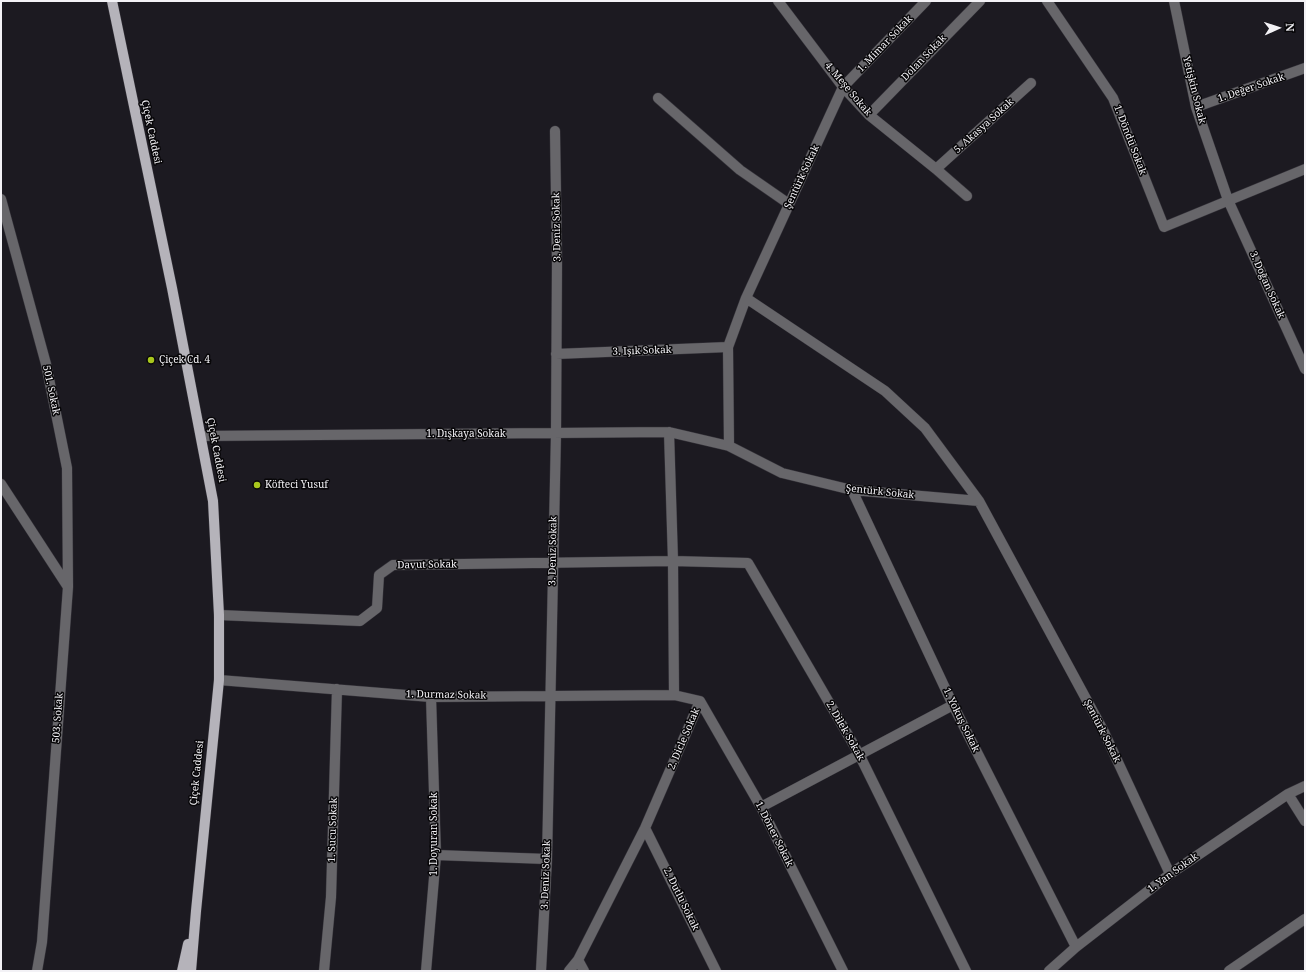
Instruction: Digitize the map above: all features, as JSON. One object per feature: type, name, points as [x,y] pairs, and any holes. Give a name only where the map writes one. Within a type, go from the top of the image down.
[{"type":"main road","name":"Çiçek Caddesi","points":[[112,1],[172,288],[213,502],[219,615],[219,680],[191,971]]},
{"type":"main road","name":"Çiçek Caddesi","points":[[182,971],[196,910]]},
{"type":"street","name":"4. Meşe Sokak","points":[[778,1],[843,87],[869,115],[967,196]]},
{"type":"street","name":"1. Mimar Sokak","points":[[843,87],[926,1]]},
{"type":"street","name":"Dolan Sokak","points":[[869,115],[980,1]]},
{"type":"street","name":"1. Döndü Sokak","points":[[1047,1],[1114,98],[1164,227],[1228,200]]},
{"type":"street","name":"Yetişkin Sokak","points":[[1174,1],[1196,107],[1228,200]]},
{"type":"street","name":"1. Değer Sokak","points":[[1196,107],[1305,68]]},
{"type":"street","name":"5. Akasya Sokak","points":[[936,169],[1031,83]]},
{"type":"street","name":"Şentürk Sokak","points":[[843,87],[746,298],[728,347],[729,446],[782,473],[852,490],[978,501],[1104,732],[1170,874]]},
{"type":"street","points":[[658,98],[740,170],[789,204]]},
{"type":"street","name":"3. Deniz Sokak","points":[[541,971],[547,859],[552,563],[556,433],[557,262],[555,130]]},
{"type":"street","points":[[1228,200],[1305,170]]},
{"type":"street","name":"501. Sokak","points":[[1,199],[46,364],[67,468],[68,587]]},
{"type":"street","name":"3. Doğan Sokak","points":[[1228,200],[1305,369]]},
{"type":"street","points":[[746,298],[885,392],[925,428],[978,501]]},
{"type":"street","name":"3. Işık Sokak","points":[[556,354],[728,347]]},
{"type":"street","name":"1. Dışkaya Sokak","points":[[201,436],[669,432],[729,446]]},
{"type":"street","points":[[669,432],[673,561],[674,695]]},
{"type":"street","points":[[1,484],[68,587]]},
{"type":"street","name":"1. Yokuş Sokak","points":[[852,490],[953,705],[1076,947]]},
{"type":"street","name":"Davut Sokak","points":[[219,615],[360,621],[378,608],[378,575],[393,565],[673,561]]},
{"type":"street","name":"2. Dilek Sokak","points":[[673,561],[748,563],[859,754],[966,971]]},
{"type":"street","name":"503. Sokak","points":[[37,971],[42,942],[68,587]]},
{"type":"street","name":"1. Durmaz Sokak","points":[[219,680],[431,697],[674,695]]},
{"type":"street","name":"1. Sucu Sokak","points":[[324,971],[331,897],[337,689]]},
{"type":"street","name":"2. Dicle Sokak","points":[[569,971],[578,960],[645,828],[700,701],[674,695]]},
{"type":"street","name":"1. Doyuran Sokak","points":[[426,971],[436,855],[431,697]]},
{"type":"street","name":"1. Döner Sokak","points":[[700,701],[761,807],[843,971]]},
{"type":"street","points":[[761,807],[953,705]]},
{"type":"street","name":"1. Yan Sokak","points":[[1049,971],[1076,947],[1170,874],[1288,794],[1305,786]]},
{"type":"street","points":[[1288,794],[1305,821]]},
{"type":"street","name":"2. Dutlu Sokak","points":[[645,828],[716,971]]},
{"type":"street","points":[[436,855],[547,859]]},
{"type":"street","points":[[1229,971],[1305,919]]},
{"type":"street","points":[[578,960],[584,971]]},
{"type":"place","name":"Çiçek Cd. 4","points":[[151,360]]},
{"type":"place","name":"Köfteci Yusuf","points":[[257,485]]}]
